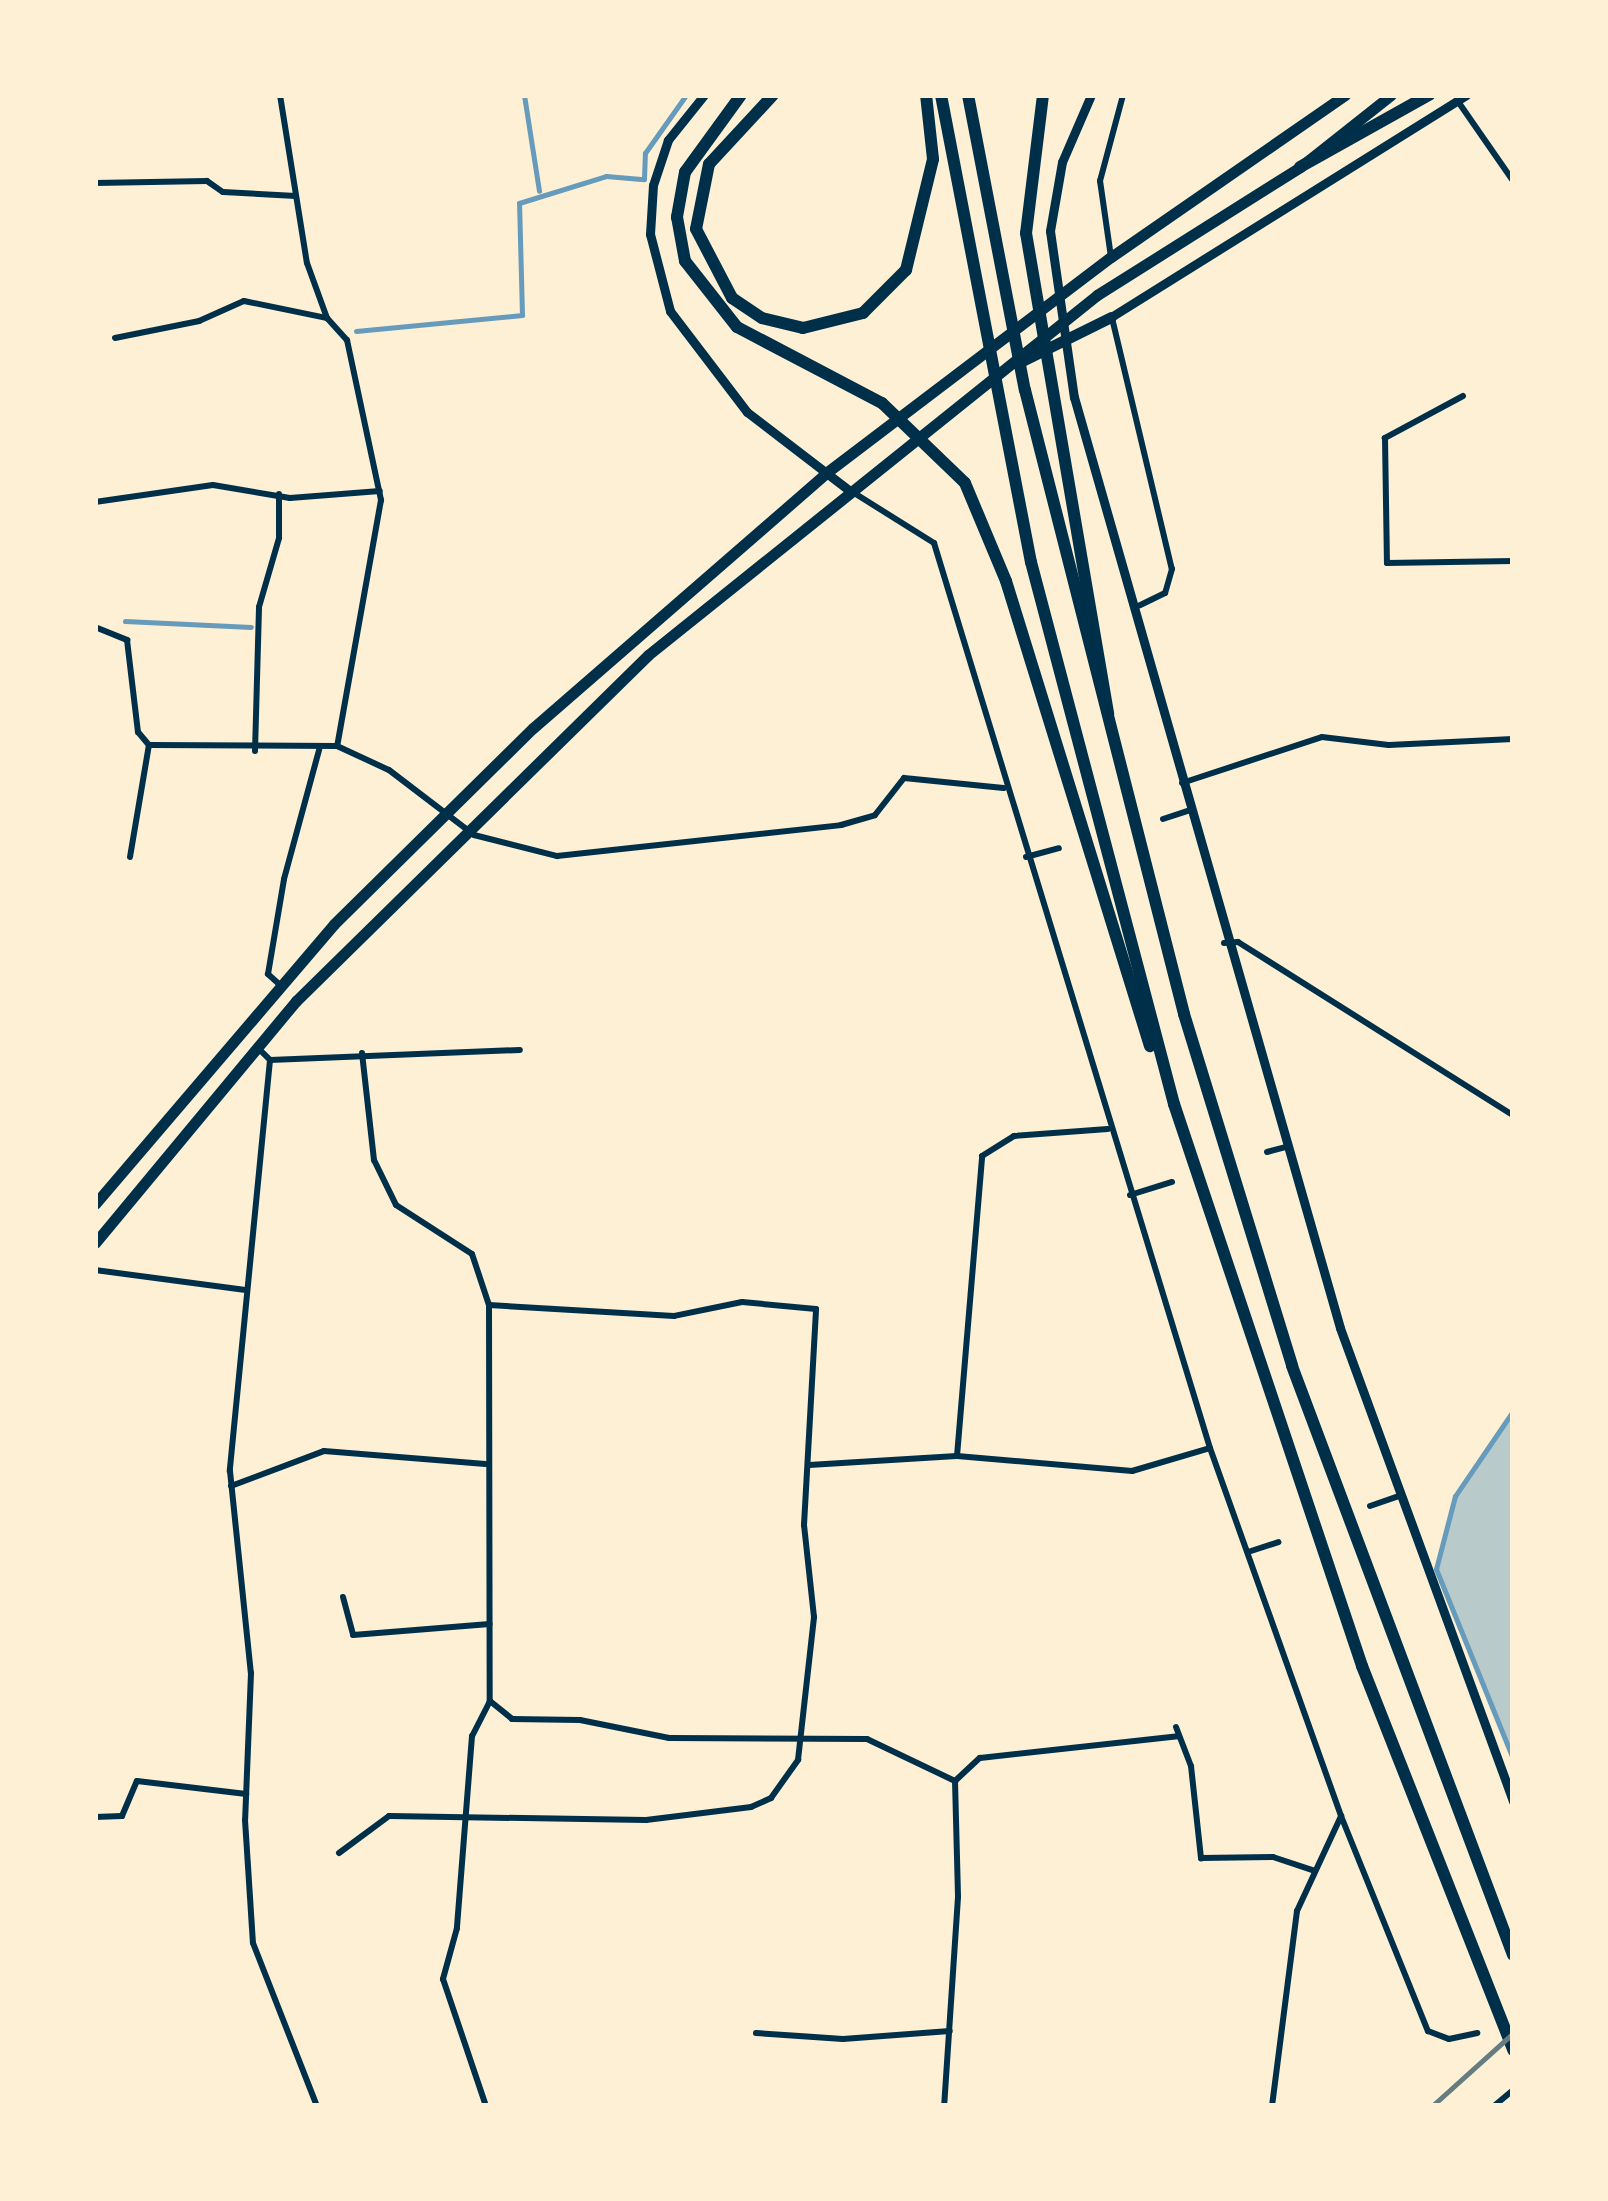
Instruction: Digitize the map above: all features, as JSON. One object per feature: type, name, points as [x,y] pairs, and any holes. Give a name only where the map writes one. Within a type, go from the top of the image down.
[{"type":"highway","points":[[741,95],[702,137],[682,184],[679,235],[692,276],[736,328],[882,403],[938,448],[995,550],[1121,973],[1174,1104]]},
{"type":"highway","points":[[773,95],[709,164],[696,229],[732,298],[762,318],[804,328],[863,313],[906,270],[933,159],[926,95]]},
{"type":"highway","points":[[941,95],[997,407],[1064,701],[1174,1104],[1362,1666],[1513,2050]]},
{"type":"highway","points":[[968,95],[1025,390],[1114,766],[1292,1366],[1513,1956]]},
{"type":"highway","points":[[1043,95],[1026,181],[1033,292],[1046,374],[1100,632],[1114,766]]},
{"type":"highway","points":[[95,1204],[279,984],[443,814],[826,473],[1111,257],[1345,95]]},
{"type":"highway","points":[[1300,167],[1391,95]]},
{"type":"highway","points":[[95,1242],[256,1046],[466,830],[648,655],[1097,295],[1300,167],[1429,95]]},
{"type":"highway","points":[[999,370],[1112,317]]},
{"type":"street","points":[[280,95],[296,196],[328,318],[347,340],[380,491],[338,746]]},
{"type":"street","points":[[704,95],[668,140],[652,186],[650,234],[666,300],[747,412],[850,490],[934,543],[1003,788],[1210,1448],[1342,1816],[1428,2031],[1449,2039],[1476,2033]]},
{"type":"street","points":[[1091,95],[1056,184],[1053,276],[1066,360],[1140,605],[1180,784],[1286,1146],[1399,1496],[1513,1800]]},
{"type":"street","points":[[1111,257],[1100,181],[1123,95]]},
{"type":"street","points":[[1140,605],[1165,593],[1172,569],[1112,317],[1462,98],[1513,181]]},
{"type":"street","points":[[98,186],[207,181],[224,192],[296,196]]},
{"type":"street","points":[[115,338],[170,330],[244,301],[328,318]]},
{"type":"street","points":[[1463,396],[1385,438],[1387,563],[1513,560]]},
{"type":"street","points":[[95,502],[213,486],[279,494],[380,491]]},
{"type":"street","points":[[255,751],[259,606],[279,538],[279,494]]},
{"type":"street","points":[[95,627],[127,640],[138,732],[149,745],[255,751],[338,746],[380,764],[466,830],[556,856],[609,856],[841,826],[875,815],[904,778],[1003,788]]},
{"type":"street","points":[[1180,784],[1322,737],[1389,745],[1513,739]]},
{"type":"street","points":[[130,856],[149,745]]},
{"type":"street","points":[[279,984],[268,974],[284,879],[320,749]]},
{"type":"street","points":[[1163,819],[1188,812]]},
{"type":"street","points":[[1026,857],[1059,848]]},
{"type":"street","points":[[1224,942],[1238,942],[1513,1115]]},
{"type":"street","points":[[256,1046],[270,1060],[362,1053],[520,1050]]},
{"type":"street","points":[[362,1053],[369,1142],[389,1190],[412,1218],[472,1254],[489,1305],[485,1464],[490,1702],[472,1736],[458,1928],[443,1979],[486,2106]]},
{"type":"street","points":[[270,1060],[244,1290],[231,1486],[251,1673],[246,1794],[253,1944],[317,2106]]},
{"type":"street","points":[[956,1456],[982,1156],[1014,1136],[1108,1129]]},
{"type":"street","points":[[1267,1152],[1286,1146]]},
{"type":"street","points":[[1130,1195],[1172,1182]]},
{"type":"street","points":[[95,1270],[244,1290]]},
{"type":"street","points":[[339,1853],[390,1816],[646,1820],[760,1805],[795,1766],[814,1617],[804,1525],[819,1318],[810,1306],[742,1302],[674,1316],[489,1305]]},
{"type":"street","points":[[809,1465],[956,1456],[1132,1472],[1210,1448]]},
{"type":"street","points":[[231,1486],[324,1451],[485,1464]]},
{"type":"street","points":[[1370,1506],[1399,1496]]},
{"type":"street","points":[[1248,1552],[1278,1542]]},
{"type":"street","points":[[344,1597],[353,1635],[490,1624]]},
{"type":"street","points":[[490,1702],[512,1720],[580,1720],[669,1738],[873,1740],[955,1781]]},
{"type":"street","points":[[1176,1727],[1191,1766],[1202,1858],[1272,1857],[1315,1871]]},
{"type":"street","points":[[944,2106],[950,2031],[955,1781],[980,1758],[1178,1736]]},
{"type":"street","points":[[95,1817],[122,1816],[137,1781],[246,1794]]},
{"type":"street","points":[[1272,2106],[1297,1911],[1342,1816]]},
{"type":"street","points":[[756,2033],[843,2040],[950,2031]]},
{"type":"street","points":[[1494,2106],[1513,2090]]},
{"type":"shaded area","points":[[1513,1417],[1513,1759],[1436,1569],[1455,1496]]},
{"type":"waterway","points":[[524,95],[539,191]]},
{"type":"waterway","points":[[356,331],[522,315],[519,203],[606,176],[644,179],[645,153],[686,95]]},
{"type":"waterway","points":[[125,621],[251,627]]},
{"type":"waterway","points":[[1513,1411],[1455,1496],[1436,1569],[1513,1759]]},
{"type":"railway","points":[[1432,2106],[1513,2033]]}]
